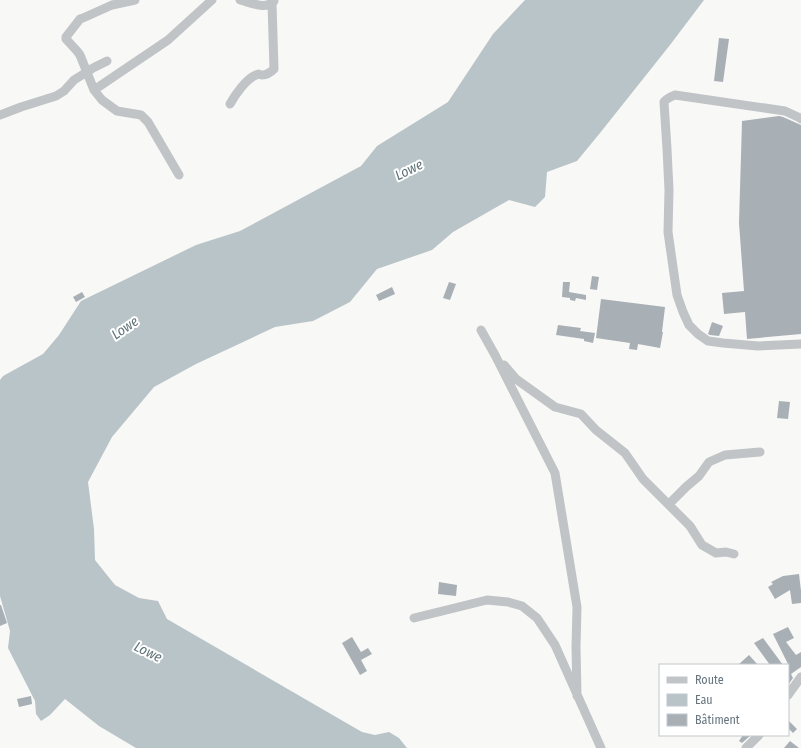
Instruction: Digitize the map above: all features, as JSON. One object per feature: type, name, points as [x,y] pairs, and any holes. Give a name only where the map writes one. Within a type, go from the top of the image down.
[{"type":"street","points":[[135,0],[112,5],[80,19],[66,39],[80,55],[94,90],[102,100],[117,111],[141,115],[148,122],[179,175]]},
{"type":"street","points":[[94,90],[168,40],[212,0]]},
{"type":"street","points":[[240,0],[262,6],[268,6],[273,2]]},
{"type":"street","points":[[230,104],[238,91],[254,76],[258,74],[265,74],[274,69],[273,2]]},
{"type":"street","points":[[0,115],[56,96],[64,91],[74,80],[107,61]]},
{"type":"street","points":[[801,119],[785,111],[675,95],[669,97],[664,102],[668,156],[668,232],[677,295],[689,325],[708,341],[723,344],[758,346],[801,344]]},
{"type":"street","points":[[480,330],[495,355],[554,473],[577,607],[577,696]]},
{"type":"street","points":[[495,355],[516,379],[555,407],[581,414],[596,430],[625,453],[643,479],[690,526],[702,545],[716,552],[734,554]]},
{"type":"street","points":[[669,504],[699,476],[709,462],[725,455],[760,452]]},
{"type":"street","points":[[414,618],[487,600],[508,602],[522,606],[537,618],[555,645],[601,748]]},
{"type":"street","points":[[789,694],[801,677]]},
{"type":"street","points":[[746,748],[758,736]]},
{"type":"water","name":"Lowe","points":[[525,0],[704,0],[577,161],[547,172],[545,197],[535,207],[509,200],[453,232],[432,250],[377,269],[350,302],[313,321],[275,327],[196,364],[154,387],[112,437],[88,482],[94,529],[95,560],[115,585],[139,598],[158,601],[167,619],[362,732],[375,735],[389,732],[399,738],[407,748],[136,748],[99,726],[65,699],[50,715],[41,721],[36,714],[35,701],[8,648],[10,631],[0,596],[0,380],[3,376],[43,354],[59,335],[81,301],[196,245],[240,231],[361,166],[377,146],[448,102],[493,34]]},
{"type":"building","points":[[719,38],[729,39],[723,82],[714,81]]},
{"type":"building","points":[[779,116],[801,125],[801,334],[747,339],[745,312],[724,314],[722,293],[744,291],[739,223],[742,121]]},
{"type":"building","points":[[592,276],[599,277],[597,290],[590,289]]},
{"type":"building","points":[[449,282],[456,284],[450,300],[443,298]]},
{"type":"building","points":[[563,282],[570,282],[569,292],[586,295],[586,300],[576,298],[575,301],[570,300],[570,298],[562,297]]},
{"type":"building","points":[[392,287],[395,294],[379,301],[376,295]]},
{"type":"building","points":[[82,292],[85,297],[76,302],[73,297]]},
{"type":"building","points":[[601,299],[665,307],[660,348],[638,344],[637,350],[629,349],[630,343],[596,338]]},
{"type":"building","points":[[712,322],[723,326],[719,336],[708,334]]},
{"type":"building","points":[[558,325],[581,328],[580,331],[595,333],[593,343],[584,341],[584,339],[556,335]]},
{"type":"building","points":[[779,401],[790,402],[788,419],[777,418]]},
{"type":"building","points":[[799,574],[801,603],[792,604],[790,590],[775,599],[768,587],[773,584],[771,582],[783,576]]},
{"type":"building","points":[[439,582],[457,585],[456,596],[438,594]]},
{"type":"building","points":[[0,605],[7,623],[0,626]]},
{"type":"building","points":[[788,627],[794,638],[786,642],[796,655],[801,652],[801,667],[791,674],[793,678],[789,684],[789,664],[773,634]]},
{"type":"building","points":[[352,637],[361,652],[368,648],[372,654],[361,660],[367,671],[360,675],[342,643]]},
{"type":"building","points":[[763,638],[782,664],[769,664],[754,643]]},
{"type":"building","points":[[749,655],[757,664],[739,664]]},
{"type":"building","points":[[31,696],[32,704],[19,707],[17,699]]},
{"type":"building","points":[[789,721],[797,729],[793,733],[789,729]]},
{"type":"building","points":[[742,736],[750,736],[742,743],[739,741]]},
{"type":"building","points":[[790,741],[799,748],[784,748]]}]
